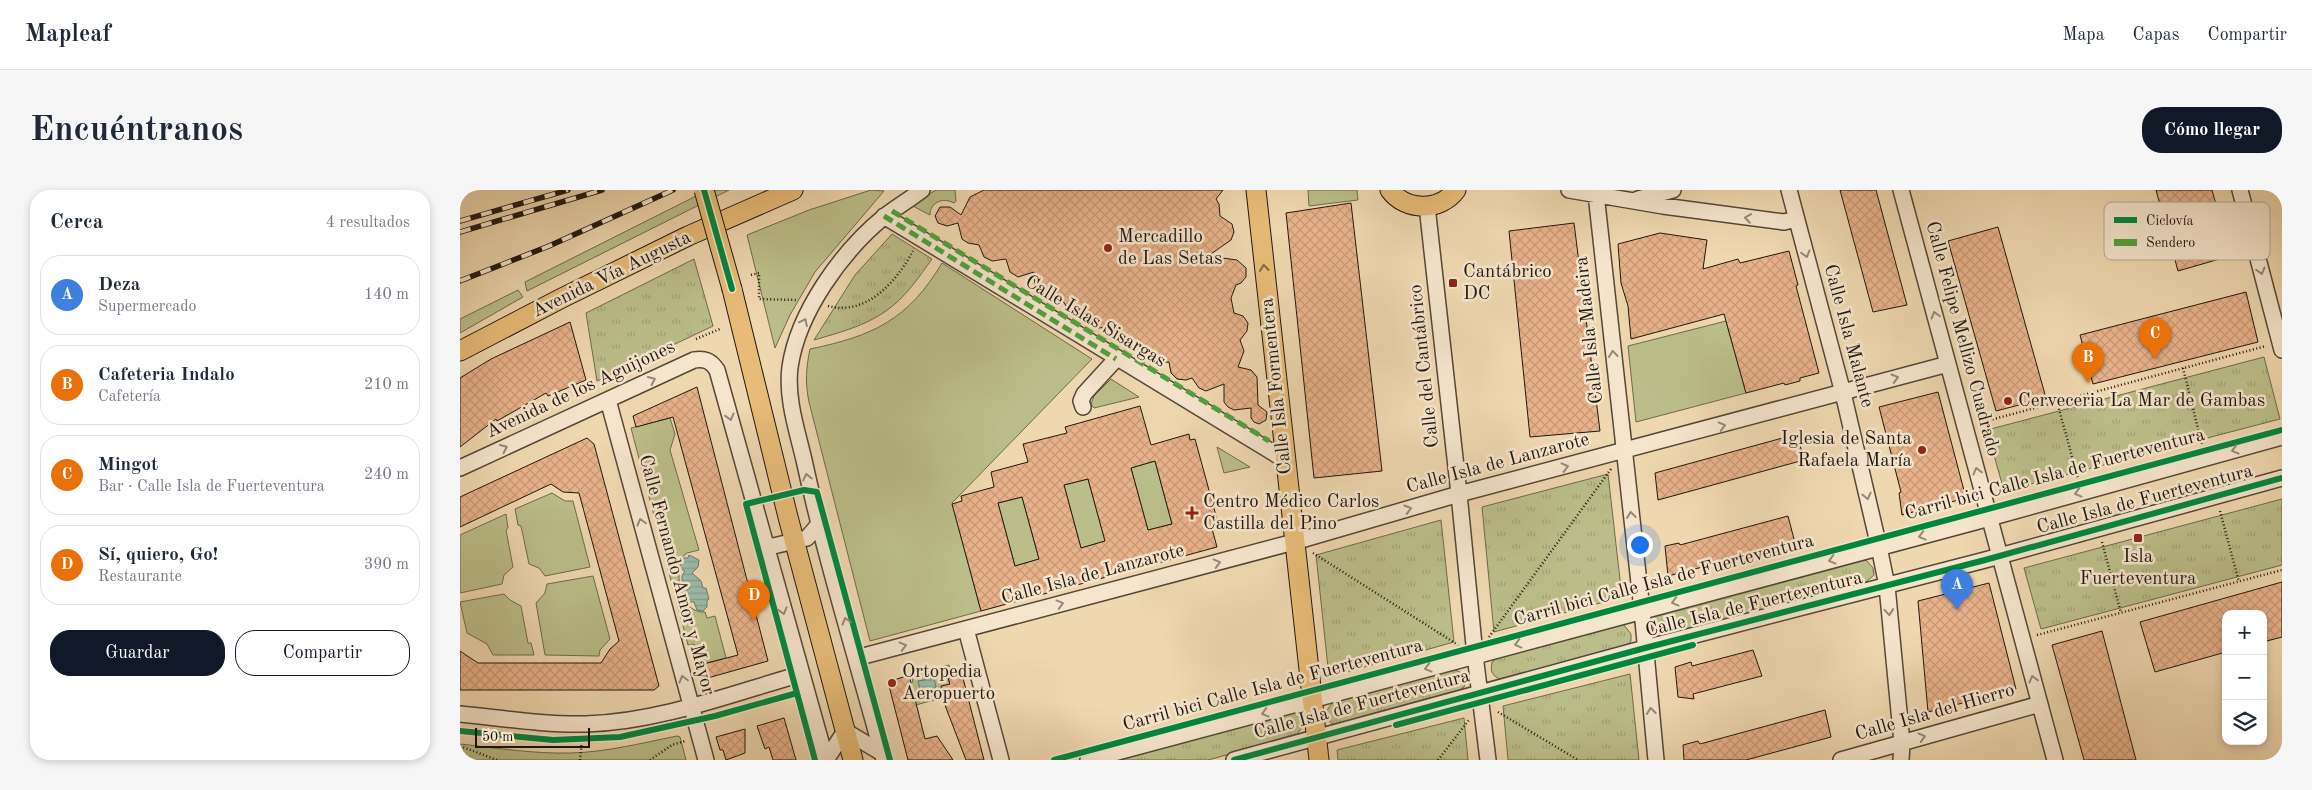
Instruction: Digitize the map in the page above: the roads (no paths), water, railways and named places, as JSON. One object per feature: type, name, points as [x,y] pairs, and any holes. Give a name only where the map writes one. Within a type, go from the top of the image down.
[{"type":"main road","points":[[704,190],[732,289],[794,540],[853,760]]},
{"type":"main road","name":"Avenida Vía Augusta","points":[[460,351],[688,236],[793,190]]},
{"type":"main road","name":"Calle Isla Formentera","points":[[1256,190],[1319,760]]},
{"type":"main road","points":[[1390,190],[1403,201],[1414,206],[1427,206],[1446,200],[1456,190]]},
{"type":"street","points":[[883,756],[818,524],[790,400],[789,384],[794,350],[806,315],[828,280],[862,237],[888,214],[922,190]]},
{"type":"street","points":[[1569,190],[1663,206],[1784,222],[1796,219]]},
{"type":"street","points":[[1634,200],[1673,190]]},
{"type":"street","name":"Calle Isla Malante","points":[[1789,190],[1843,393],[1880,547],[1887,586],[1902,743],[1901,760]]},
{"type":"street","name":"Calle Felipe Mellizo Cuadrado","points":[[1901,190],[2055,760]]},
{"type":"street","name":"Calle Isla Madeira","points":[[1596,194],[1642,610],[1656,760]]},
{"type":"street","name":"Calle del Cantábrico","points":[[1427,206],[1459,494],[1474,650],[1482,698],[1488,760]]},
{"type":"street","name":"Calle Islas Sisargas","points":[[888,214],[920,239],[1285,460]]},
{"type":"street","name":"Calle Islas Sisargas","points":[[888,214],[1269,441]]},
{"type":"street","points":[[2258,260],[2281,346]]},
{"type":"street","points":[[1083,407],[1081,401],[1084,394],[1116,359]]},
{"type":"street","name":"Avenida de los Aguijones","points":[[460,468],[694,360],[707,360],[717,370],[765,548]]},
{"type":"street","name":"Calle Isla de Lanzarote","points":[[856,658],[1294,542],[1459,494],[1624,452],[1948,364]]},
{"type":"street","name":"Calle Fernando Amor y Mayor","points":[[608,400],[706,760]]},
{"type":"street","name":"Calle Isla de Fuerteventura","points":[[1088,760],[1312,700],[1474,650],[1642,610],[1990,518],[2282,437]]},
{"type":"street","name":"Calle Isla de Fuerteventura","points":[[1234,760],[1482,698],[1645,648],[2000,556],[2282,478]]},
{"type":"street","points":[[818,524],[807,538],[765,548],[826,760]]},
{"type":"street","points":[[966,629],[1002,760]]},
{"type":"street","points":[[460,714],[530,722],[586,724],[631,719],[690,706],[801,674]]},
{"type":"street","name":"Calle Isla del Hierro","points":[[1841,760],[2040,704]]},
{"type":"street","points":[[826,760],[844,731],[883,756]]},
{"type":"railway","points":[[460,221],[568,190]]},
{"type":"railway","points":[[460,232],[602,190]]},
{"type":"railway","points":[[460,281],[549,246],[673,190]]},
{"type":"place","name":"Mercadillo de Las Setas","points":[[1108,248]]},
{"type":"place","name":"Cantábrico DC","points":[[1453,283]]},
{"type":"place","name":"Mingot","points":[[2155,359]]},
{"type":"place","name":"Cafeteria Indalo","points":[[2088,383]]},
{"type":"place","name":"Cerveceria La Mar de Gambas","points":[[2008,401]]},
{"type":"place","name":"Iglesia de Santa Rafaela María","points":[[1922,450]]},
{"type":"place","name":"Centro Médico Carlos Castilla del Pino","points":[[1192,513]]},
{"type":"place","name":"Isla Fuerteventura","points":[[2138,538]]},
{"type":"place","name":"Deza","points":[[1957,610]]},
{"type":"place","name":"Sí, quiero, Go!","points":[[754,621]]},
{"type":"place","name":"Ortopedia Aeropuerto","points":[[892,683]]}]
